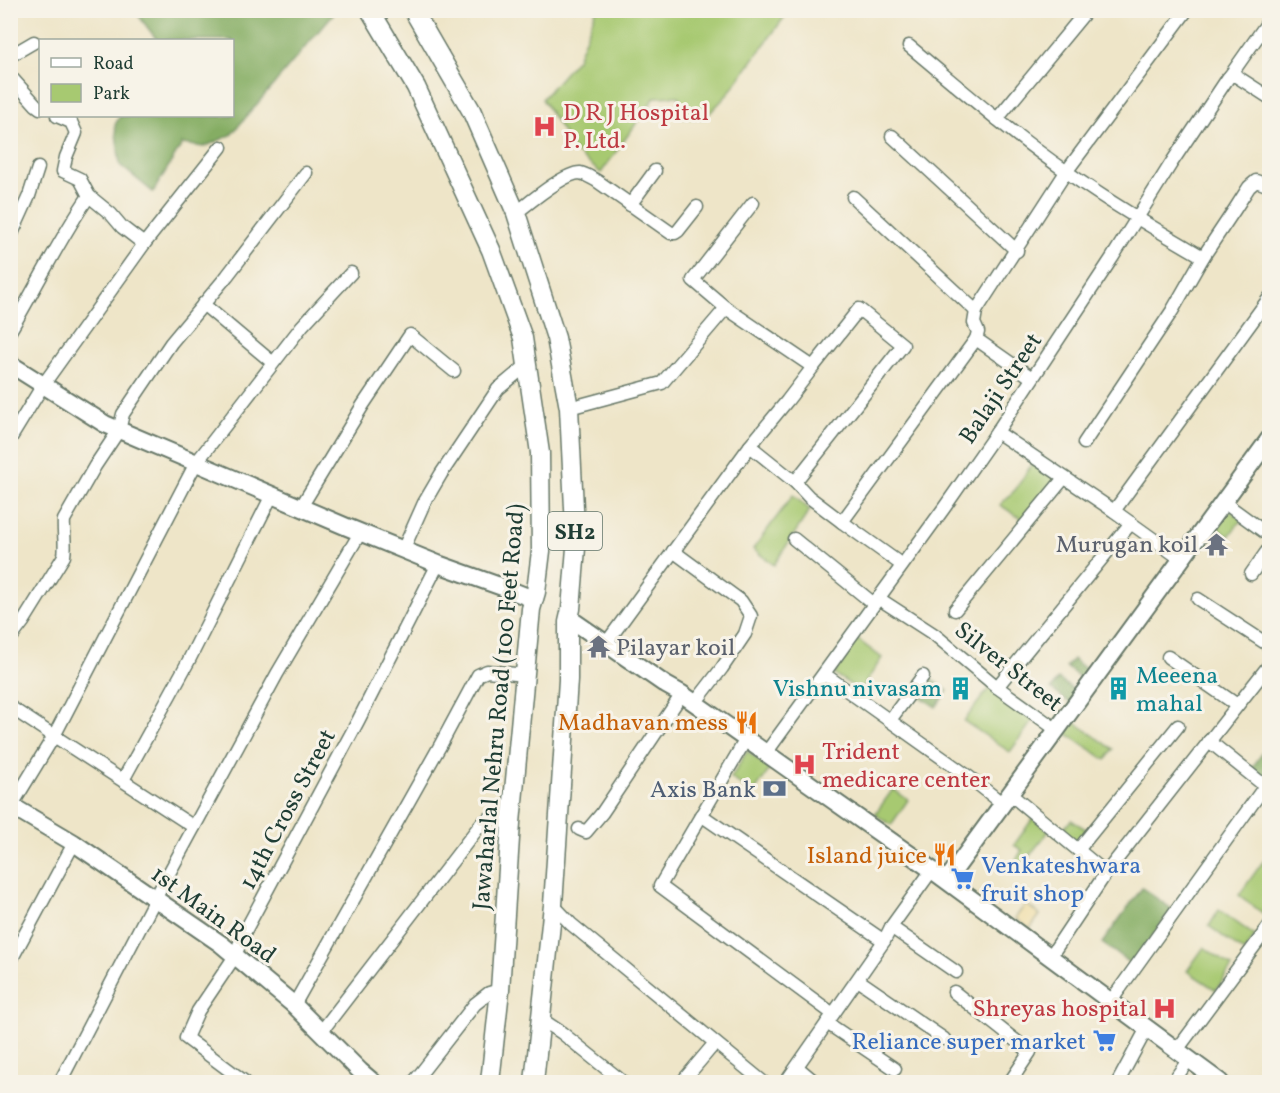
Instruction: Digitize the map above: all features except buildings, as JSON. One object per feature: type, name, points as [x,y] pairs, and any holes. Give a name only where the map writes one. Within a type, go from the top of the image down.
[{"type":"main road","name":"Jawaharlal Nehru Road (100 Feet Road)","points":[[370,10],[416,87],[491,250],[523,338],[540,453],[541,551],[525,675],[511,823],[500,990],[490,1083]]},
{"type":"main road","name":"SH2","points":[[413,10],[471,110],[516,213],[556,338],[569,408],[576,548],[568,622],[568,680],[553,905],[534,1083]]},
{"type":"street","points":[[997,119],[1087,10]]},
{"type":"street","points":[[842,522],[976,339],[978,332],[974,323],[976,311],[1066,172],[1187,10]]},
{"type":"street","points":[[1230,76],[1269,19]]},
{"type":"street","points":[[10,56],[34,42]]},
{"type":"street","points":[[909,46],[997,119],[1066,172],[1203,257]]},
{"type":"street","points":[[10,76],[39,107]]},
{"type":"street","points":[[1230,76],[1236,76],[1269,98]]},
{"type":"street","name":"Balaji Street","points":[[766,753],[997,432],[1230,76]]},
{"type":"street","points":[[59,117],[71,122],[76,133],[63,171],[80,179],[89,196],[144,244]]},
{"type":"street","points":[[892,136],[1017,250]]},
{"type":"street","points":[[10,438],[43,385],[144,244],[221,147]]},
{"type":"street","points":[[10,238],[29,196],[38,168]]},
{"type":"street","points":[[630,205],[655,171]]},
{"type":"street","points":[[10,639],[64,556],[66,547],[64,520],[94,466],[119,430],[123,414],[171,343],[227,276],[306,173]]},
{"type":"street","points":[[516,213],[562,179],[581,173],[671,233],[678,231],[697,207]]},
{"type":"street","points":[[1084,443],[1172,311],[1203,257],[1249,187],[1256,181],[1269,186]]},
{"type":"street","points":[[10,331],[58,245],[89,196]]},
{"type":"street","points":[[853,197],[976,311]]},
{"type":"street","points":[[753,203],[693,280],[726,308],[813,368]]},
{"type":"street","points":[[11,805],[54,736],[196,463],[302,326],[351,273]]},
{"type":"street","points":[[1113,511],[1269,297]]},
{"type":"street","points":[[203,304],[273,363]]},
{"type":"street","points":[[569,408],[662,383],[726,308]]},
{"type":"street","points":[[608,640],[750,446],[859,309],[903,345],[795,482]]},
{"type":"street","points":[[301,507],[363,405],[410,335],[454,371]]},
{"type":"street","points":[[976,339],[1032,378]]},
{"type":"street","points":[[10,364],[105,424],[403,550],[533,599]]},
{"type":"street","points":[[403,550],[424,503],[441,474],[498,389],[528,364]]},
{"type":"street","points":[[997,432],[1181,559]]},
{"type":"street","points":[[947,880],[1269,438]]},
{"type":"street","points":[[750,446],[795,482],[809,497],[902,565]]},
{"type":"street","points":[[955,610],[1064,478]]},
{"type":"street","points":[[123,780],[188,662],[272,495]]},
{"type":"street","points":[[1222,502],[1269,536]]},
{"type":"street","points":[[997,687],[1131,523]]},
{"type":"street","points":[[60,1083],[155,899],[277,674],[360,532]]},
{"type":"street","name":"Silver Street","points":[[794,539],[876,601],[935,635],[997,687],[1057,730]]},
{"type":"street","points":[[1251,574],[1269,547]]},
{"type":"street","points":[[579,829],[586,832],[688,698],[722,668],[746,634],[751,615],[741,601],[673,551]]},
{"type":"street","name":"14th Cross Street","points":[[245,1083],[186,1038],[198,1011],[235,956],[243,935],[358,721],[438,564]]},
{"type":"street","points":[[1198,599],[1269,646]]},
{"type":"street","points":[[570,614],[668,681],[688,698]]},
{"type":"street","points":[[608,640],[666,685],[688,698],[947,880],[1220,1083]]},
{"type":"street","points":[[1168,657],[1237,705]]},
{"type":"street","points":[[1050,957],[1106,873],[1269,664]]},
{"type":"street","points":[[294,1005],[478,675],[487,671],[525,675]]},
{"type":"street","points":[[824,674],[969,777],[1006,799],[1078,849],[1106,873]]},
{"type":"street","points":[[890,720],[923,676]]},
{"type":"street","points":[[10,707],[194,827]]},
{"type":"street","points":[[1078,849],[1178,726]]},
{"type":"street","points":[[746,739],[660,886],[895,1069]]},
{"type":"street","points":[[1111,1001],[1267,788],[1209,741]]},
{"type":"street","name":"1st Main Road","points":[[11,805],[74,843],[221,944],[294,1005],[373,1083]]},
{"type":"street","points":[[701,815],[884,941]]},
{"type":"street","points":[[321,1032],[481,824],[493,816],[511,823]]},
{"type":"street","points":[[10,962],[74,843]]},
{"type":"street","points":[[786,1083],[932,870]]},
{"type":"street","points":[[553,905],[571,924],[764,1083]]},
{"type":"street","points":[[1173,1083],[1183,1054],[1269,925]]},
{"type":"street","points":[[891,927],[956,972]]},
{"type":"street","points":[[858,980],[944,1039]]},
{"type":"street","points":[[414,1083],[475,1005],[489,993],[500,990]]},
{"type":"street","points":[[954,992],[1030,1052],[1010,1083]]},
{"type":"street","points":[[541,1019],[562,1033],[623,1083]]},
{"type":"street","points":[[1118,1083],[1147,1028]]},
{"type":"street","points":[[682,1083],[714,1043]]},
{"type":"street","points":[[797,1067],[815,1083]]},
{"type":"green space","points":[[295,10],[297,12],[332,11],[334,13],[231,135],[204,147],[182,144],[153,192],[120,165],[115,125],[119,117],[234,117],[234,39],[156,39],[135,11]]},
{"type":"green space","points":[[596,11],[789,11],[727,95],[705,118],[680,118],[679,96],[655,97],[601,173],[575,152],[542,99],[577,59]]},
{"type":"green space","points":[[1033,462],[1058,479],[1023,520],[1000,505],[1016,489]]},
{"type":"green space","points":[[793,495],[810,510],[774,565],[753,549]]},
{"type":"green space","points":[[1226,508],[1242,519],[1229,536],[1213,525]]},
{"type":"green space","points":[[857,639],[882,658],[860,691],[834,674]]},
{"type":"green space","points":[[1073,659],[1092,674],[1086,682],[1066,667]]},
{"type":"green space","points":[[928,677],[948,691],[936,707],[915,693]]},
{"type":"green space","points":[[1058,679],[1078,693],[1070,703],[1051,689]]},
{"type":"green space","points":[[989,688],[1034,719],[1010,752],[964,721]]},
{"type":"green space","points":[[1073,721],[1113,749],[1106,760],[1066,733]]},
{"type":"green space","points":[[1269,744],[1269,773],[1265,779],[1251,769]]},
{"type":"green space","points":[[747,751],[770,769],[753,794],[731,778]]},
{"type":"green space","points":[[893,789],[908,800],[891,825],[875,814]]},
{"type":"green space","points":[[1033,818],[1049,831],[1021,866],[1015,862],[1022,850],[1014,845]]},
{"type":"green space","points":[[1071,820],[1089,831],[1077,847],[1060,833]]},
{"type":"green space","points":[[1269,853],[1269,918],[1239,895]]},
{"type":"green space","points":[[1142,888],[1172,909],[1133,965],[1102,943]]},
{"type":"green space","points":[[1219,910],[1255,936],[1244,952],[1209,926]]},
{"type":"green space","points":[[1204,947],[1232,967],[1216,990],[1187,971]]},
{"type":"sand","points":[[1026,904],[1040,915],[1030,929],[1015,918]]},
{"type":"place","name":"D R J Hospital P. Ltd.","points":[[545,126]]},
{"type":"place","name":"Murugan koil","points":[[1216,544]]},
{"type":"place","name":"Pilayar koil","points":[[598,647]]},
{"type":"place","name":"Vishnu nivasam","points":[[960,688]]},
{"type":"place","name":"Meeena mahal","points":[[1118,689]]},
{"type":"place","name":"Madhavan mess","points":[[746,722]]},
{"type":"place","name":"Trident medicare center","points":[[804,765]]},
{"type":"place","name":"Axis Bank","points":[[774,789]]},
{"type":"place","name":"Island juice","points":[[945,855]]},
{"type":"place","name":"Venkateshwara fruit shop","points":[[963,879]]},
{"type":"place","name":"Shreyas hospital","points":[[1165,1008]]},
{"type":"place","name":"Reliance super market","points":[[1104,1041]]}]
